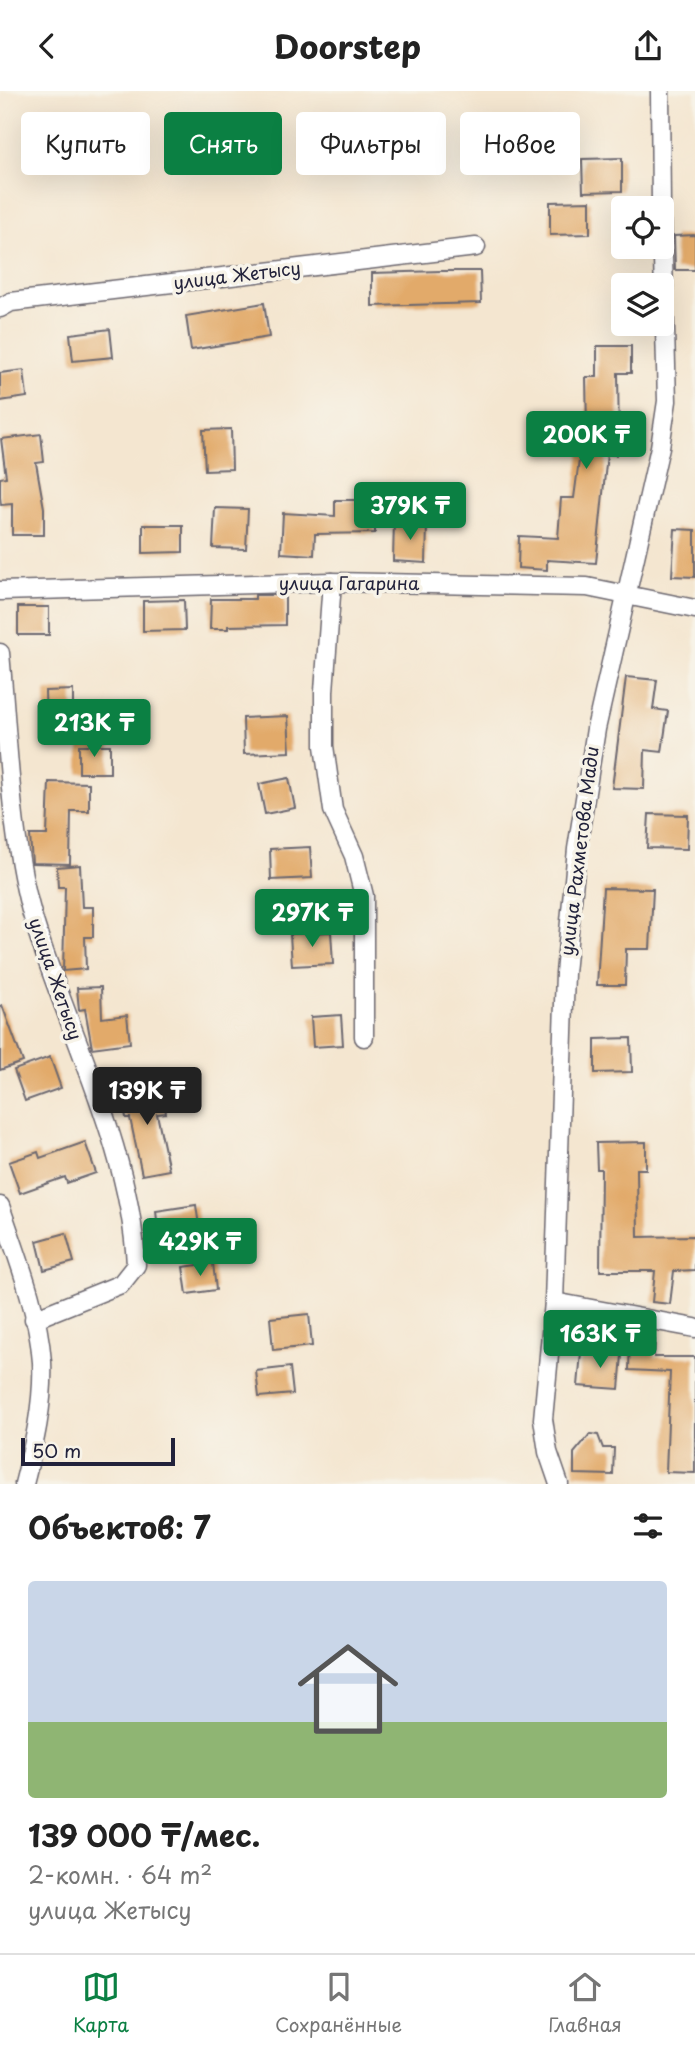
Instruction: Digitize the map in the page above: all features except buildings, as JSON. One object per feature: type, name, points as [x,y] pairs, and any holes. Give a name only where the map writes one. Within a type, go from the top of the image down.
[{"type":"street","points":[[660,91],[661,196]]},
{"type":"street","name":"улица Жетысу","points":[[0,308],[11,302],[475,247]]},
{"type":"street","name":"улица Рахметова Мади","points":[[559,1484],[548,1452],[543,1419],[554,1302],[565,973],[577,849],[596,729],[660,447],[667,401],[663,259]]},
{"type":"street","points":[[332,582],[324,691],[324,746],[333,810],[354,856],[364,896],[364,1037]]},
{"type":"street","name":"улица Гагарина","points":[[0,591],[332,582],[587,587],[695,609]]},
{"type":"street","name":"улица Жетысу","points":[[0,653],[22,876],[34,921],[126,1185],[136,1265],[121,1284],[34,1319]]},
{"type":"street","points":[[0,1206],[30,1293],[41,1361],[40,1404],[24,1484]]},
{"type":"street","points":[[554,1302],[695,1328]]}]
